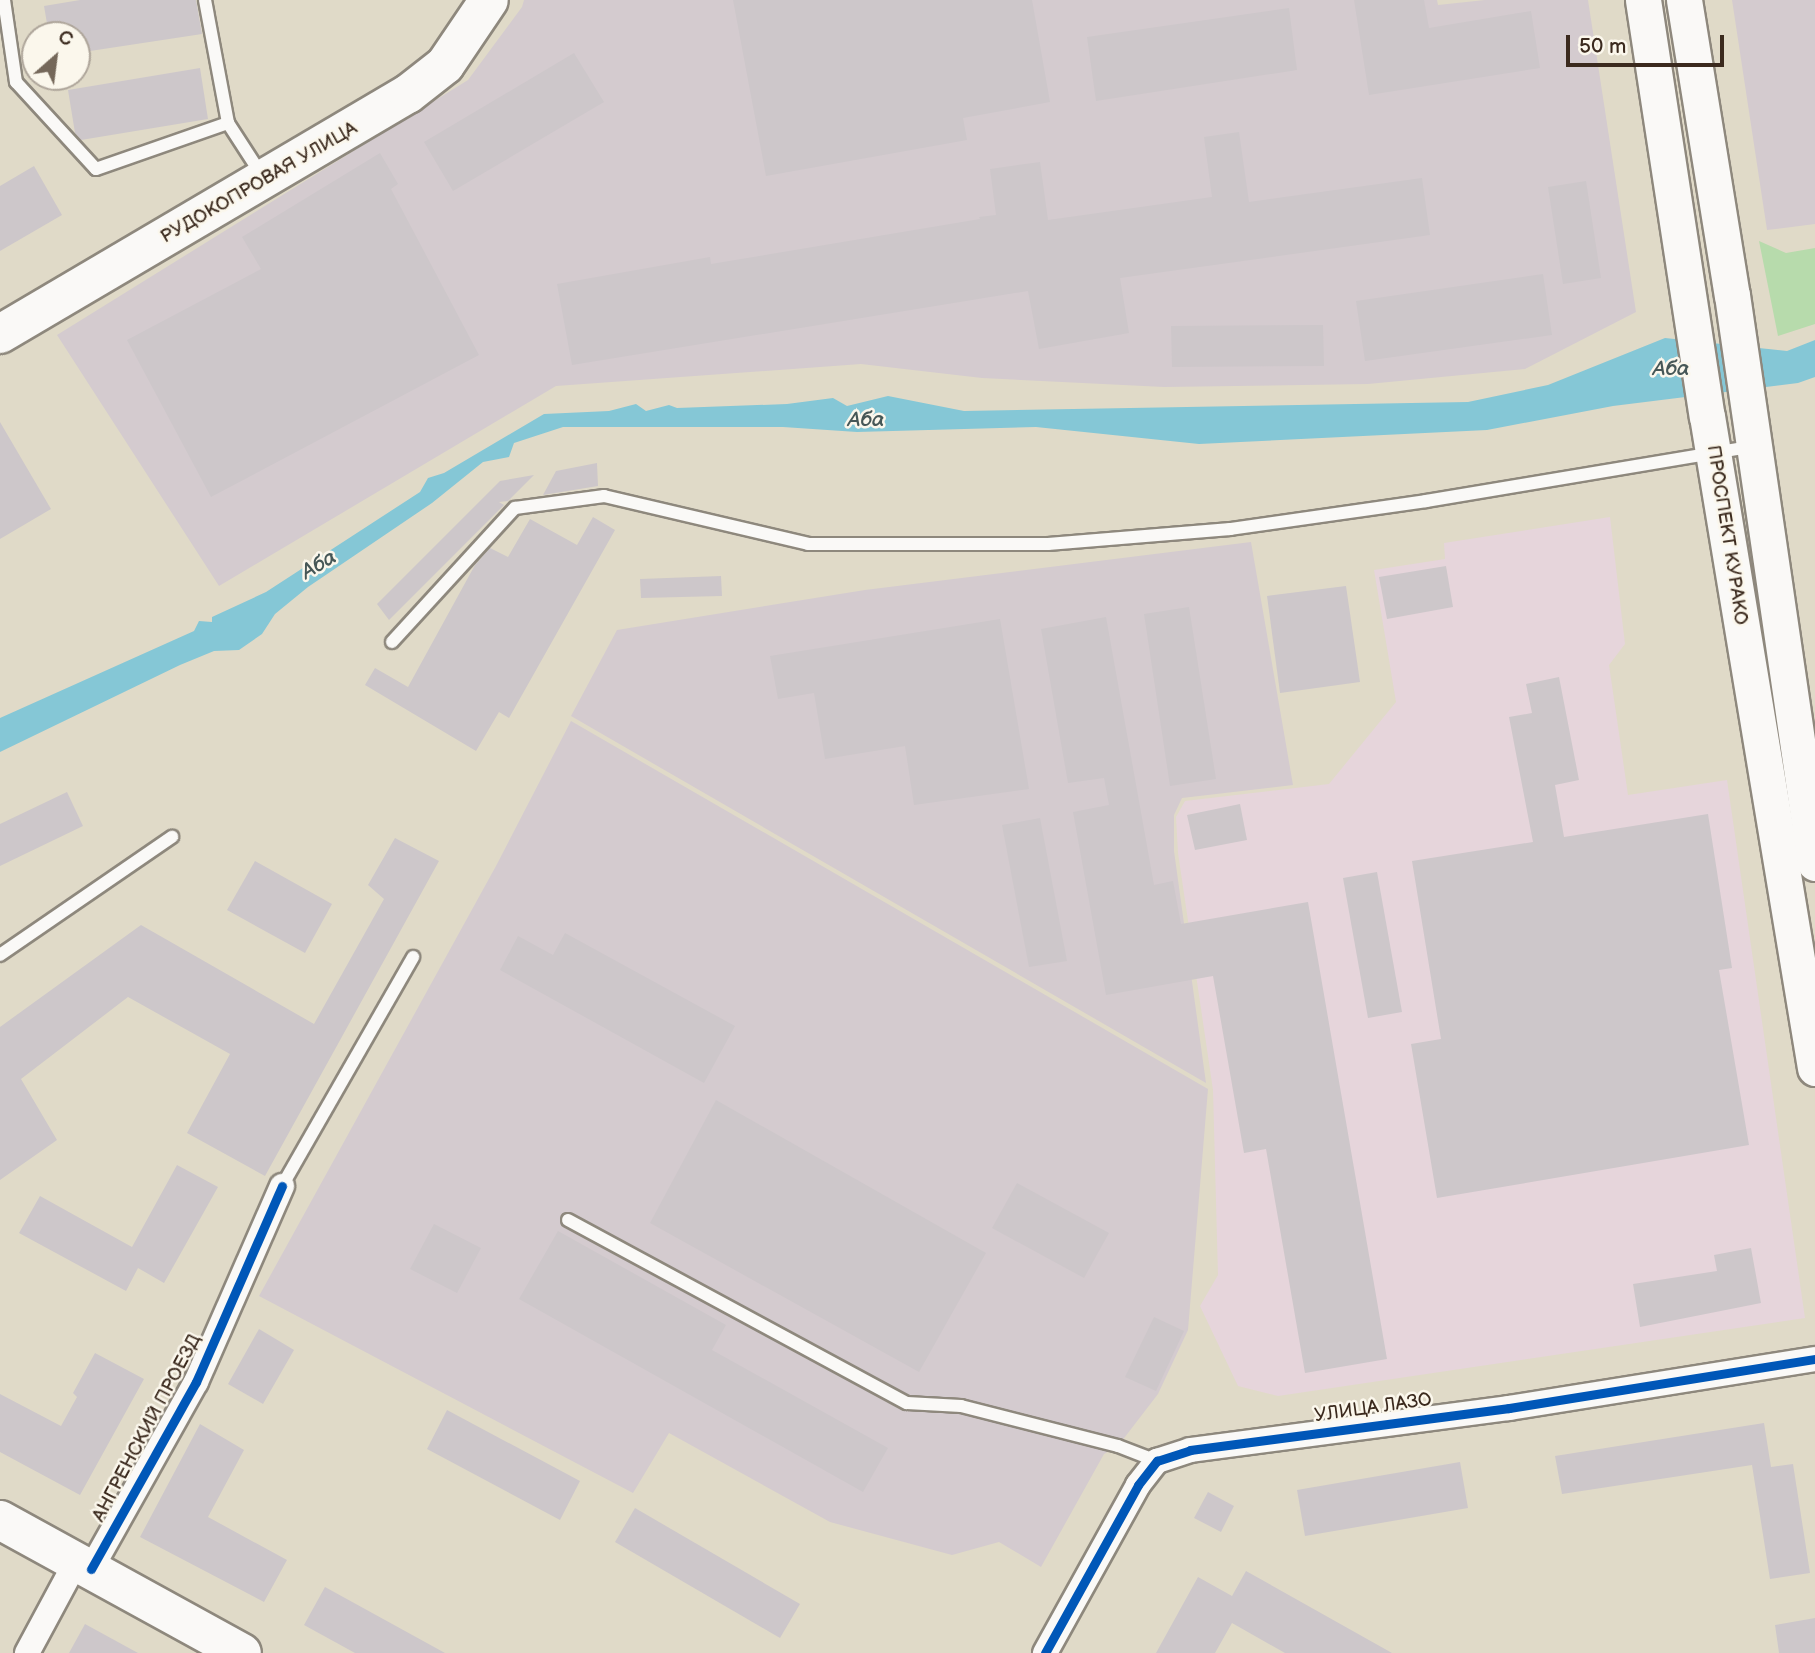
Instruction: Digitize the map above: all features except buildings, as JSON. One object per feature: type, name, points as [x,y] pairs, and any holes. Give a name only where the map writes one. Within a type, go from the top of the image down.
[{"type":"main road","name":"РУДОКОПРОВАЯ УЛИЦА","points":[[0,334],[359,126],[445,65],[489,0]]},
{"type":"main road","name":"ПРОСПЕКТ КУРАКО","points":[[1643,0],[1707,416],[1813,1050]]},
{"type":"main road","name":"ПРОСПЕКТ КУРАКО","points":[[1684,0],[1732,295],[1815,863]]},
{"type":"main road","points":[[0,1520],[242,1653]]},
{"type":"street","name":"АНГРЕНСКИЙ ПРОЕЗД","points":[[27,1653],[196,1382],[282,1186]]},
{"type":"street","name":"УЛИЦА ЛАЗО","points":[[1157,1461],[1191,1450],[1509,1408],[1815,1359]]},
{"type":"street","points":[[1045,1653],[1138,1485],[1157,1461]]},
{"type":"lane","points":[[4,0],[16,82],[96,169],[228,123]]},
{"type":"lane","points":[[205,0],[228,123],[265,180]]},
{"type":"lane","points":[[392,642],[514,508],[604,496],[808,544],[1048,544],[1243,527],[1426,501],[1754,446]]},
{"type":"lane","points":[[0,955],[172,836]]},
{"type":"lane","points":[[282,1186],[413,957]]},
{"type":"lane","points":[[568,1220],[907,1403],[961,1406],[1118,1446],[1157,1461]]},
{"type":"shaded area","points":[[524,0],[1437,0],[1438,5],[1485,0],[1588,0],[1636,312],[1525,369],[1368,384],[1164,387],[982,378],[861,364],[556,386],[219,586],[57,335],[468,80],[522,7]]},
{"type":"shaded area","points":[[1732,0],[1815,0],[1815,224],[1767,230]]},
{"type":"shaded area","points":[[1610,517],[1625,644],[1609,665],[1628,795],[1727,780],[1805,1318],[1278,1396],[1238,1386],[1200,1306],[1218,1275],[1213,1090],[1178,853],[1176,817],[1185,801],[1329,784],[1396,702],[1374,570],[1445,559],[1444,543]]},
{"type":"shaded area","points":[[1251,542],[1293,785],[1182,798],[1174,815],[1174,851],[1206,1083],[571,716],[617,630],[865,590]]},
{"type":"shaded area","points":[[571,721],[1208,1089],[1188,1330],[1158,1394],[1118,1446],[1104,1454],[1041,1567],[999,1542],[952,1555],[830,1522],[669,1433],[633,1493],[259,1296],[496,866]]},
{"type":"green space","points":[[1759,241],[1786,253],[1815,248],[1815,324],[1778,336]]},
{"type":"water","name":"Аба","points":[[1665,338],[1787,351],[1815,340],[1815,377],[1798,383],[1613,406],[1487,430],[1199,444],[1036,427],[857,432],[783,427],[563,427],[514,443],[509,457],[483,462],[432,503],[308,587],[275,614],[262,634],[239,650],[214,651],[180,665],[0,752],[0,718],[194,631],[199,621],[212,622],[212,617],[266,592],[420,492],[428,478],[444,473],[544,414],[609,411],[636,404],[646,411],[669,405],[677,408],[787,404],[833,398],[847,406],[888,396],[964,411],[1468,402],[1548,385]]},
{"type":"cycle path","points":[[91,1569],[196,1382],[282,1186]]},
{"type":"cycle path","points":[[1045,1653],[1138,1485],[1157,1461],[1190,1450],[1509,1408],[1815,1359]]}]
